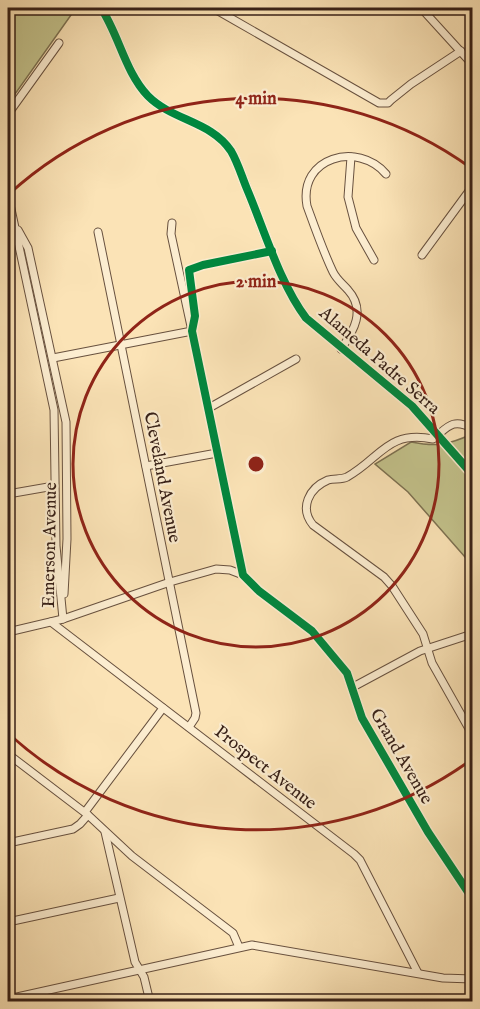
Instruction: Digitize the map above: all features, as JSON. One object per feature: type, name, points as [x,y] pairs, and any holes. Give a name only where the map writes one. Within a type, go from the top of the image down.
[{"type":"street","name":"Alameda Padre Serra","points":[[101,8],[134,74],[150,97],[170,112],[212,131],[231,152],[272,251],[300,311],[312,325],[402,397],[439,435],[472,474]]},
{"type":"street","points":[[213,8],[379,103],[388,103],[411,84],[460,51]]},
{"type":"street","points":[[421,8],[472,64]]},
{"type":"street","points":[[8,114],[59,43]]},
{"type":"street","points":[[341,349],[355,328],[356,305],[349,291],[340,283],[333,271],[307,206],[306,190],[311,175],[319,166],[335,158],[351,158],[375,164],[386,174]]},
{"type":"street","points":[[351,158],[348,196],[356,228],[374,260]]},
{"type":"street","points":[[422,255],[472,187]]},
{"type":"street","name":"Emerson Avenue","points":[[8,195],[11,224],[54,410],[54,486],[63,619]]},
{"type":"street","points":[[172,223],[171,234],[243,575]]},
{"type":"street","name":"Emerson Avenue","points":[[11,224],[28,248],[66,422],[67,538],[63,619]]},
{"type":"street","name":"Cleveland Avenue","points":[[98,232],[196,713],[189,727]]},
{"type":"street","points":[[192,331],[195,316],[189,270],[272,251]]},
{"type":"street","points":[[53,358],[192,331]]},
{"type":"street","points":[[209,408],[296,359]]},
{"type":"street","points":[[472,428],[463,423],[455,423],[433,439],[412,436],[397,440],[348,476],[327,480],[314,491],[307,501],[306,513],[313,525],[390,583],[423,634],[432,663],[472,732]]},
{"type":"street","points":[[146,466],[217,453]]},
{"type":"street","points":[[8,494],[54,486]]},
{"type":"street","points":[[8,632],[63,619],[170,582],[216,569],[230,570],[243,575]]},
{"type":"street","name":"Grand Avenue","points":[[243,575],[259,591],[316,634],[347,673],[362,718],[428,832],[472,898]]},
{"type":"street","name":"Prospect Avenue","points":[[51,622],[354,854],[360,860],[417,973]]},
{"type":"street","points":[[352,687],[427,649],[472,634]]},
{"type":"street","points":[[8,843],[74,829],[80,824],[163,708]]},
{"type":"street","points":[[8,754],[100,825],[132,856],[233,933],[239,946]]},
{"type":"street","points":[[105,832],[135,962],[144,977],[150,1002]]},
{"type":"street","points":[[8,922],[119,898]]},
{"type":"street","points":[[8,999],[239,946],[259,945],[456,980],[472,979]]},
{"type":"shaded area","points":[[8,8],[76,8],[8,104]]},
{"type":"shaded area","points":[[472,434],[472,565],[408,492],[375,464],[411,442],[442,444]]},
{"type":"cycle path","points":[[101,8],[133,76],[148,96],[169,111],[213,133],[231,151],[280,273],[306,318],[412,406],[472,474]]},
{"type":"cycle path","points":[[272,251],[189,270],[195,316],[192,331],[243,575],[259,591],[312,631],[347,673],[362,718],[428,832],[472,898]]}]
